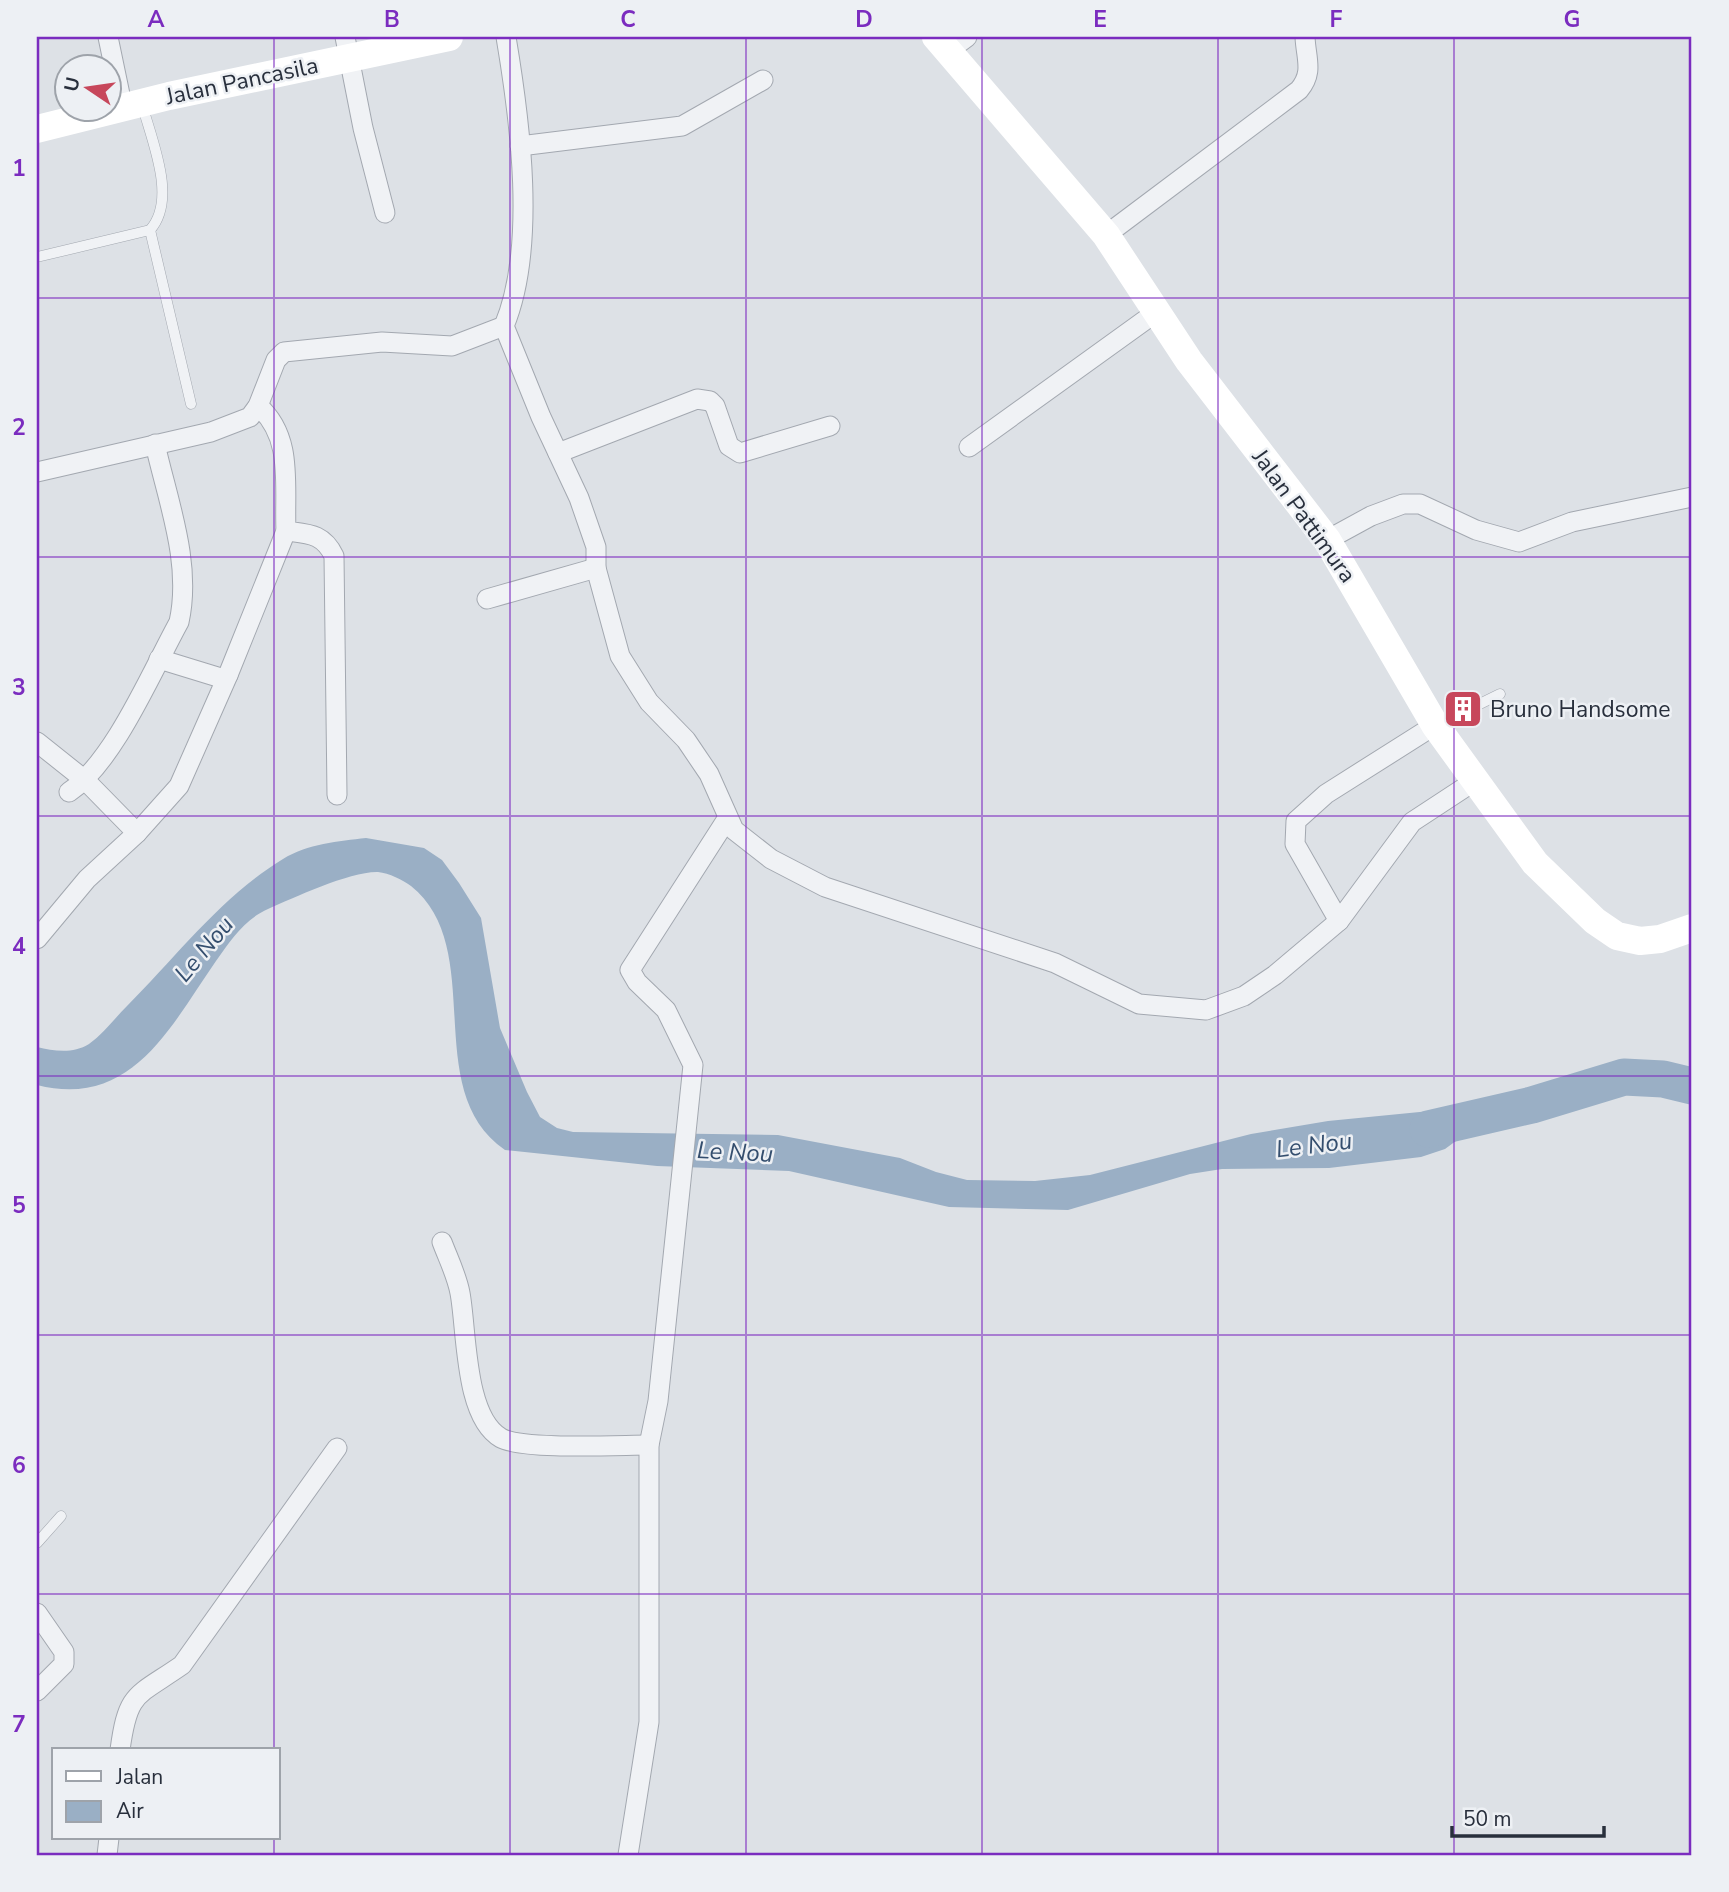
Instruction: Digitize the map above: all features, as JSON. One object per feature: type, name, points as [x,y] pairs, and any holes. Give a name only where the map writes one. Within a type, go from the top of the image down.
[{"type":"main road","name":"Jalan Pancasila","points":[[37,129],[133,106],[347,47],[449,37]]},
{"type":"main road","name":"Jalan Pattimura","points":[[950,42],[1106,235],[1155,313],[1237,427],[1327,540],[1435,725],[1473,782],[1535,863],[1609,931],[1627,940],[1660,939],[1692,928]]},
{"type":"street","points":[[108,37],[133,106]]},
{"type":"street","points":[[506,37],[523,189],[516,297],[504,326],[579,498],[596,547],[596,568],[620,656],[649,702],[686,740],[709,774],[734,830],[771,859],[825,887],[1055,962],[1139,1003],[1206,1010],[1244,996],[1275,975],[1339,921],[1412,822],[1473,782]]},
{"type":"street","points":[[1106,235],[1299,90],[1308,79],[1310,65],[1306,37]]},
{"type":"street","points":[[347,47],[385,213]]},
{"type":"street","points":[[520,146],[682,126],[763,80]]},
{"type":"street","points":[[969,447],[1155,313]]},
{"type":"street","points":[[37,472],[211,432],[250,417],[258,406],[276,359],[284,352],[382,342],[452,346],[504,326]]},
{"type":"street","points":[[558,453],[698,399],[710,401],[715,406],[729,446],[740,453],[830,426]]},
{"type":"street","points":[[37,939],[87,879],[137,833],[184,778],[228,675],[286,531],[282,442],[272,418],[258,406]]},
{"type":"street","points":[[77,787],[104,757],[179,622],[184,600],[184,572],[155,444]]},
{"type":"street","points":[[1327,540],[1371,516],[1404,504],[1420,504],[1476,530],[1519,542],[1572,522],[1692,497]]},
{"type":"street","points":[[286,531],[317,535],[327,542],[334,556],[337,795]]},
{"type":"street","points":[[487,599],[596,568]]},
{"type":"street","points":[[159,659],[221,678],[228,675]]},
{"type":"street","points":[[1339,921],[1294,844],[1296,821],[1326,794],[1435,725]]},
{"type":"street","points":[[37,742],[77,787],[137,833]]},
{"type":"street","points":[[628,1855],[649,1723],[649,1445],[658,1401],[693,1065],[666,1010],[637,982],[629,970],[727,819]]},
{"type":"street","points":[[442,1242],[460,1289],[474,1394],[483,1419],[500,1437],[522,1443],[649,1445]]},
{"type":"street","points":[[120,1748],[125,1715],[132,1701],[145,1688],[182,1665],[337,1448]]},
{"type":"street","points":[[37,1613],[64,1652],[64,1664],[37,1691]]},
{"type":"lane","points":[[133,106],[162,193],[161,211],[150,230],[191,404]]},
{"type":"lane","points":[[37,257],[150,230]]},
{"type":"lane","points":[[1435,725],[1500,694]]},
{"type":"lane","points":[[37,1543],[61,1516]]},
{"type":"water","points":[[366,838],[424,848],[442,860],[459,883],[481,918],[500,1028],[540,1117],[557,1128],[573,1132],[778,1135],[900,1158],[967,1180],[1035,1181],[1090,1175],[1251,1134],[1328,1121],[1440,1110],[1464,1112],[1478,1118],[1464,1135],[1445,1149],[1421,1157],[1329,1168],[1222,1169],[1190,1174],[1068,1210],[949,1207],[789,1171],[657,1166],[505,1150],[479,1124],[465,1092],[458,1057],[452,981],[446,945],[434,913],[411,886],[396,877],[378,872],[353,876],[322,886],[268,909],[252,919],[227,946],[164,1036],[145,1057],[123,1074],[99,1085],[70,1089],[37,1085],[37,1047],[70,1050],[89,1044],[220,909],[261,874],[302,850]]},
{"type":"waterway","name":"Le Nou","points":[[1428,1129],[1532,1105],[1624,1077],[1663,1079],[1692,1086]]},
{"type":"place","name":"Bruno Handsome","points":[[1463,709]]}]
